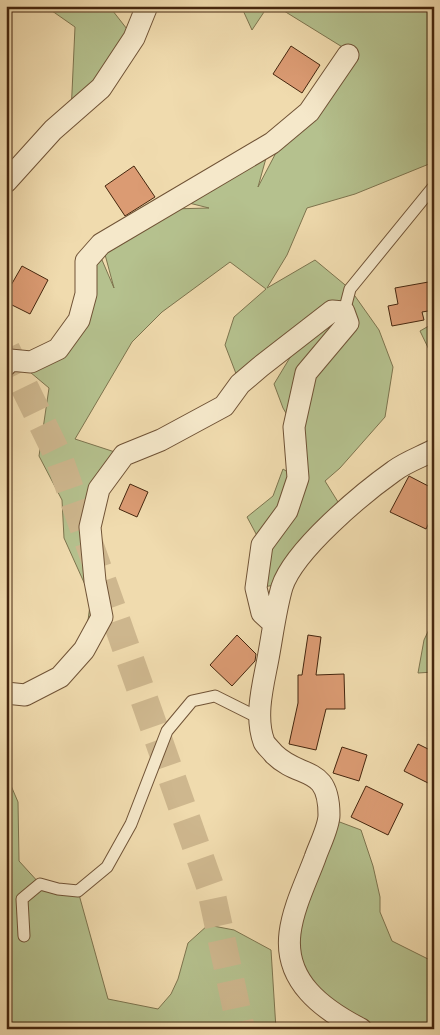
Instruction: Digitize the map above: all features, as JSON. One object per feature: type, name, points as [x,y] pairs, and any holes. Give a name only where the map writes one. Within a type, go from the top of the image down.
[{"type":"street","points":[[6,182],[53,130],[101,88],[134,38],[147,6]]},
{"type":"street","points":[[6,365],[10,360],[31,362],[58,349],[79,320],[86,294],[86,261],[101,244],[272,144],[309,112],[348,55]]},
{"type":"street","points":[[6,694],[25,695],[60,677],[84,650],[102,617],[95,581],[90,527],[99,489],[124,455],[161,440],[224,406],[240,384],[307,330],[332,311],[344,312],[348,323],[306,373],[294,428],[298,478],[288,511],[262,545],[256,588],[262,613],[274,624]]},
{"type":"street","points":[[361,1029],[328,1011],[316,1000],[304,985],[292,963],[289,951],[290,931],[329,818],[328,800],[324,787],[317,778],[283,763],[264,744],[259,718],[274,624],[283,585],[296,563],[344,510],[395,470],[434,450]]},
{"type":"lane","points":[[344,312],[350,289],[434,186]]},
{"type":"lane","points":[[24,936],[22,899],[40,884],[58,889],[78,891],[107,867],[131,824],[167,731],[192,701],[215,696],[259,718]]},
{"type":"path","points":[[6,1025],[9,998]]},
{"type":"green space","points":[[45,6],[109,6],[134,38],[71,114],[75,27]]},
{"type":"green space","points":[[241,6],[268,6],[252,30]]},
{"type":"green space","points":[[276,6],[434,6],[434,162],[355,194],[307,208],[287,255],[267,288],[315,260],[350,289],[379,330],[393,367],[385,417],[340,468],[325,481],[343,510],[282,584],[256,588],[262,545],[247,517],[273,496],[283,469],[297,478],[294,427],[283,408],[274,384],[306,331],[240,384],[225,345],[234,317],[266,289],[230,262],[162,312],[132,342],[75,439],[124,455],[99,489],[102,617],[84,650],[91,598],[64,538],[62,500],[39,456],[49,388],[24,367],[59,351],[99,253],[114,288],[103,247],[171,209],[209,208],[185,202],[268,151],[258,187],[279,147],[352,53]]},
{"type":"green space","points":[[434,323],[434,360],[420,331]]},
{"type":"green space","points":[[434,619],[434,672],[418,673],[424,640]]},
{"type":"green space","points":[[6,774],[18,802],[19,861],[40,884],[78,891],[108,999],[158,1009],[171,994],[178,979],[188,943],[208,925],[234,930],[271,950],[276,1029],[6,1029]]},
{"type":"green space","points":[[329,818],[361,830],[373,866],[380,897],[380,912],[392,941],[428,959],[434,958],[434,1024],[429,1029],[361,1029],[315,1000],[290,931]]},
{"type":"building","points":[[291,46],[320,65],[302,93],[273,74]]},
{"type":"building","points":[[134,166],[155,197],[125,216],[105,186]]},
{"type":"building","points":[[22,266],[48,280],[30,314],[6,302],[6,294]]},
{"type":"building","points":[[434,281],[434,310],[422,312],[424,320],[392,326],[388,306],[398,304],[395,288]]},
{"type":"building","points":[[409,476],[434,489],[434,513],[426,529],[390,512]]},
{"type":"building","points":[[130,484],[148,492],[137,517],[119,509]]},
{"type":"building","points":[[237,635],[256,654],[255,661],[232,686],[210,665]]},
{"type":"building","points":[[308,635],[321,637],[316,675],[344,674],[345,709],[326,709],[316,750],[289,744],[298,703],[298,675],[302,675]]},
{"type":"building","points":[[418,744],[434,752],[434,786],[404,771]]},
{"type":"building","points":[[342,747],[367,755],[359,781],[333,773]]},
{"type":"building","points":[[366,786],[403,804],[388,835],[351,817]]},
{"type":"tunnel","points":[[6,349],[59,458],[210,886],[241,1029]]}]
